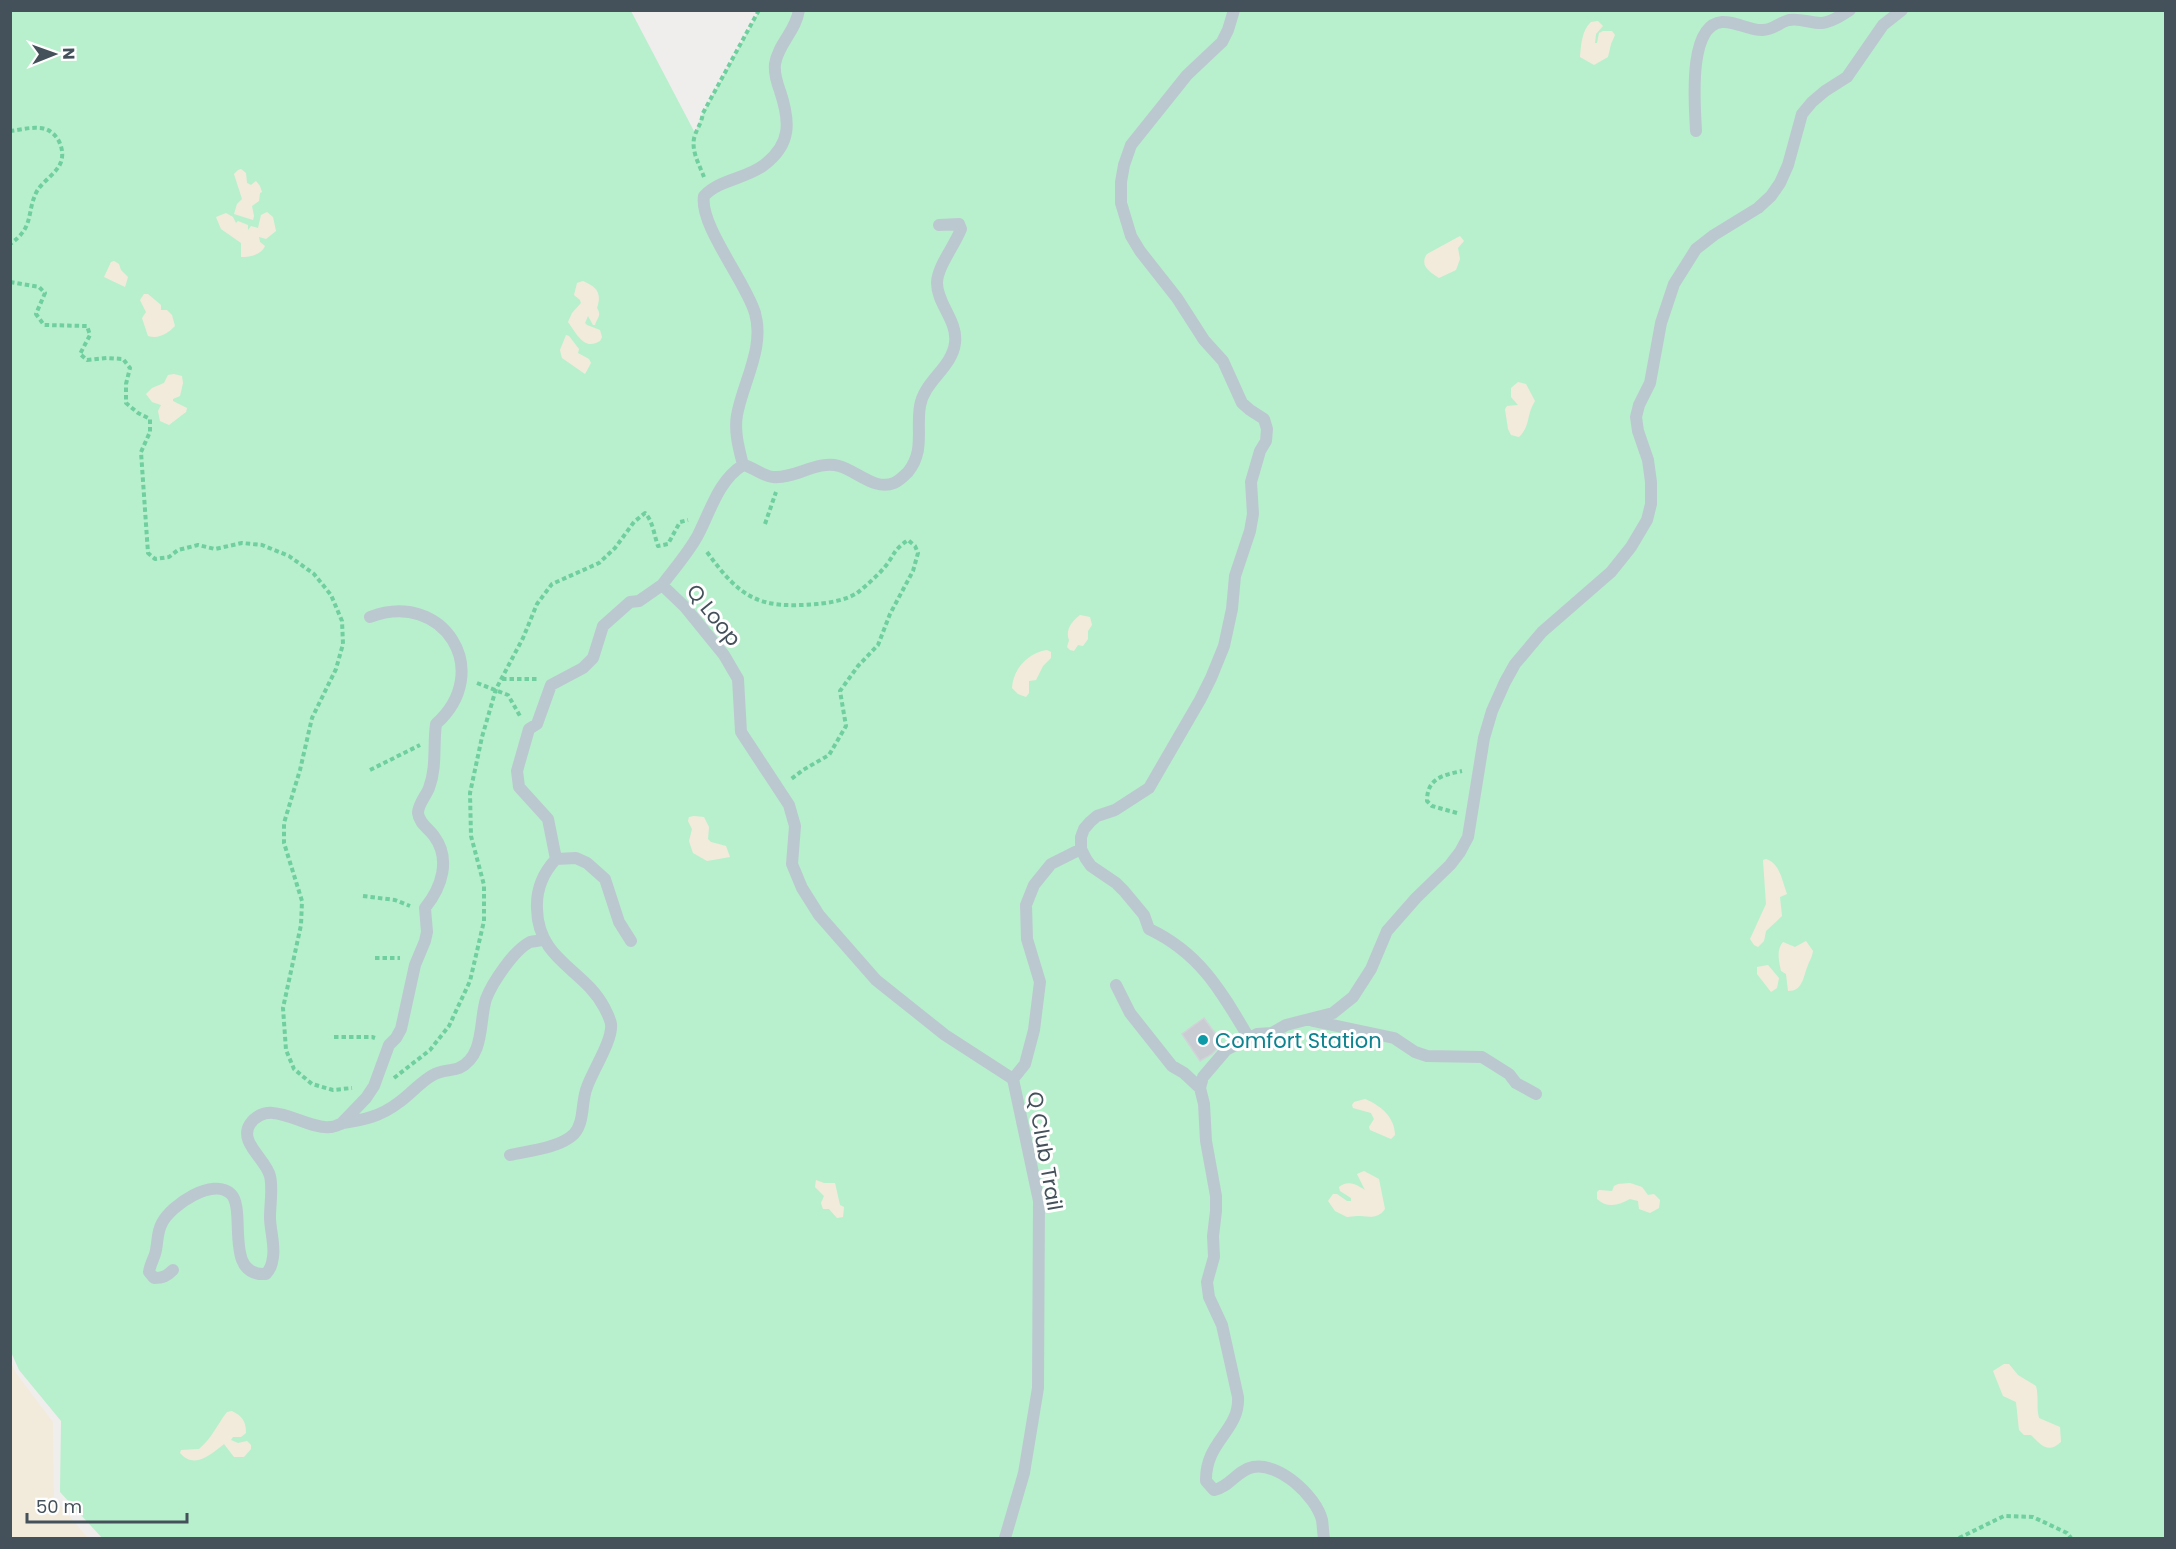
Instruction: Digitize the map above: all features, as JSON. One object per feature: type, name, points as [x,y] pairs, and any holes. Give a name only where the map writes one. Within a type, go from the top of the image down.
[{"type":"lane","points":[[743,465],[737,440],[736,416],[753,359],[758,328],[745,291],[717,243],[702,204],[704,196],[709,191],[764,166],[784,141],[788,120],[774,67],[781,45],[795,26],[799,10]]},
{"type":"lane","points":[[1234,10],[1222,42],[1187,75],[1131,145],[1121,182],[1121,203],[1131,236],[1140,251],[1177,298],[1204,340],[1223,361],[1242,403],[1264,419],[1267,429],[1266,441],[1257,458],[1251,483],[1253,514],[1250,531],[1235,576],[1232,609],[1224,646],[1200,700],[1149,788],[1115,810],[1097,816],[1089,822],[1084,829],[1081,849],[1091,866],[1124,891],[1144,915],[1149,929],[1183,948],[1209,975],[1249,1038]]},
{"type":"lane","points":[[1696,131],[1695,78],[1698,51],[1704,35],[1713,24],[1723,22],[1763,30],[1786,20],[1797,19],[1823,24],[1850,10]]},
{"type":"lane","points":[[1324,1539],[1322,1518],[1312,1500],[1285,1474],[1269,1467],[1254,1467],[1242,1470],[1220,1489],[1214,1490],[1206,1481],[1210,1456],[1234,1421],[1239,1408],[1221,1324],[1209,1297],[1207,1282],[1214,1257],[1216,1196],[1206,1141],[1204,1104],[1200,1088],[1203,1077],[1226,1050],[1257,1034],[1272,1033],[1286,1025],[1333,1013],[1353,998],[1371,969],[1387,931],[1460,852],[1468,837],[1482,751],[1492,711],[1504,682],[1515,664],[1542,632],[1611,572],[1631,547],[1647,520],[1651,504],[1651,482],[1648,460],[1638,431],[1636,417],[1650,383],[1661,323],[1668,299],[1680,274],[1696,249],[1714,234],[1758,208],[1771,196],[1788,165],[1802,114],[1825,91],[1847,77],[1883,25],[1902,10]]},
{"type":"lane","points":[[743,465],[773,477],[829,464],[853,471],[875,483],[885,485],[899,480],[912,466],[920,447],[920,405],[924,392],[949,359],[955,346],[956,335],[937,284],[938,274],[961,229],[959,224],[939,225]]},
{"type":"lane","points":[[662,585],[697,536],[722,486],[730,475],[743,465]]},
{"type":"lane","name":"Q Loop","points":[[556,859],[548,819],[519,787],[517,771],[529,729],[537,724],[551,685],[583,668],[593,658],[603,626],[630,602],[639,601],[662,585],[685,607],[724,655],[738,679],[741,732],[789,805],[795,826],[792,864]]},
{"type":"lane","points":[[341,1124],[366,1098],[374,1086],[389,1046],[401,1029],[418,958],[427,932],[425,908],[432,900],[443,873],[443,854],[439,844],[422,824],[418,814],[420,803],[426,795],[433,776],[436,724],[446,714],[459,692],[462,680],[460,657],[452,638],[441,626],[427,618],[400,610],[370,618]]},
{"type":"lane","points":[[1012,1079],[1025,1064],[1034,1030],[1040,982],[1028,939],[1026,905],[1034,885],[1051,864],[1081,849]]},
{"type":"lane","points":[[510,1155],[553,1146],[573,1135],[579,1126],[582,1098],[605,1051],[612,1024],[591,988],[560,962],[543,940],[539,926],[537,897],[545,874],[556,859],[576,858],[587,863],[605,879],[619,922],[631,941]]},
{"type":"lane","name":"Q Club Trail","points":[[792,864],[802,888],[819,915],[876,980],[945,1035],[1012,1079],[1039,1201],[1038,1388],[1024,1473],[1005,1539]]},
{"type":"lane","points":[[173,1270],[161,1278],[154,1278],[149,1272],[162,1222],[169,1212],[203,1189],[214,1188],[223,1189],[231,1194],[236,1202],[237,1239],[248,1268],[253,1272],[266,1274],[271,1268],[273,1257],[270,1176],[265,1164],[251,1147],[247,1136],[249,1126],[255,1119],[267,1113],[287,1116],[307,1125],[330,1127],[368,1119],[396,1105],[432,1076],[460,1068],[469,1062],[479,1042],[486,1000],[491,988],[521,948],[530,942],[543,940]]},
{"type":"lane","points":[[1116,985],[1130,1013],[1172,1066],[1184,1073],[1200,1088]]},
{"type":"lane","points":[[1309,1020],[1394,1038],[1415,1052],[1428,1056],[1482,1057],[1509,1074],[1516,1083],[1536,1094]]},
{"type":"path","points":[[709,191],[693,148],[695,134],[701,125],[703,113],[759,10]]},
{"type":"path","points":[[10,131],[41,127],[55,134],[62,146],[61,162],[37,192],[29,222],[17,240],[10,244]]},
{"type":"path","points":[[765,524],[775,494],[793,474]]},
{"type":"path","points":[[502,679],[560,679]]},
{"type":"path","points":[[462,680],[508,695],[529,729]]},
{"type":"path","points":[[370,770],[434,738]]},
{"type":"path","points":[[1472,817],[1432,806],[1427,801],[1427,792],[1432,782],[1442,775],[1467,769],[1482,751]]},
{"type":"path","points":[[363,896],[395,900],[410,906],[425,908]]},
{"type":"path","points":[[375,958],[418,958]]},
{"type":"path","points":[[334,1037],[372,1037],[389,1046]]},
{"type":"path","points":[[1959,1539],[2004,1516],[2033,1517],[2067,1533],[2071,1539]]},
{"type":"green space","points":[[11,11],[631,11],[695,133],[703,113],[759,11],[2165,11],[2165,1538],[102,1538],[60,1492],[61,1421],[19,1370],[11,1352]]},
{"type":"sand","points":[[1598,21],[1603,26],[1596,34],[1595,43],[1597,43],[1599,33],[1603,31],[1612,31],[1615,35],[1608,57],[1594,65],[1580,57],[1580,52],[1586,29],[1591,22]]},
{"type":"sand","points":[[241,169],[246,173],[247,183],[251,185],[256,181],[262,192],[259,201],[252,206],[253,220],[234,214],[237,204],[242,199],[234,174]]},
{"type":"sand","points":[[267,212],[273,217],[276,231],[266,239],[259,237],[260,242],[265,246],[261,252],[241,257],[241,243],[221,229],[216,217],[226,213],[233,217],[236,223],[238,221],[248,225],[248,230],[251,226],[258,228],[261,215]]},
{"type":"sand","points":[[1460,236],[1464,241],[1458,248],[1460,259],[1456,270],[1439,278],[1425,265],[1427,254]]},
{"type":"sand","points":[[114,261],[128,277],[125,287],[104,277],[111,262]]},
{"type":"sand","points":[[583,281],[595,288],[599,298],[597,308],[599,315],[595,325],[588,316],[585,323],[600,330],[602,337],[594,344],[581,340],[568,322],[581,303],[574,295],[577,283]]},
{"type":"sand","points":[[144,294],[148,294],[161,305],[161,310],[167,310],[172,315],[175,326],[163,335],[148,336],[142,318],[146,312],[140,300]]},
{"type":"sand","points":[[566,335],[579,349],[578,353],[589,359],[591,363],[585,374],[562,358],[560,350]]},
{"type":"sand","points":[[168,375],[182,376],[183,383],[180,396],[173,401],[187,408],[186,412],[169,425],[160,421],[158,411],[161,405],[152,402],[146,394],[152,388],[164,383]]},
{"type":"sand","points":[[1518,382],[1526,384],[1535,401],[1523,433],[1519,437],[1511,435],[1508,429],[1505,409],[1507,406],[1518,405],[1511,397],[1511,388]]},
{"type":"sand","points":[[1080,615],[1090,617],[1092,625],[1088,631],[1088,639],[1083,646],[1078,645],[1074,651],[1067,647],[1068,633],[1072,623]]},
{"type":"sand","points":[[1047,650],[1051,652],[1051,658],[1043,666],[1036,680],[1029,681],[1029,693],[1026,697],[1018,694],[1012,688],[1015,674],[1028,658]]},
{"type":"sand","points":[[689,817],[704,817],[709,827],[708,839],[726,846],[730,857],[707,861],[693,853],[689,841],[692,829],[688,821]]},
{"type":"sand","points":[[1766,859],[1777,868],[1787,894],[1780,897],[1782,916],[1766,931],[1764,941],[1758,947],[1750,939],[1766,904],[1763,860]]},
{"type":"sand","points":[[1806,941],[1813,951],[1812,957],[1800,986],[1788,991],[1786,974],[1781,971],[1780,967],[1779,948],[1783,942],[1795,947]]},
{"type":"sand","points":[[1768,965],[1779,978],[1777,988],[1771,992],[1757,974],[1757,967]]},
{"type":"sand","points":[[1365,1099],[1381,1108],[1389,1117],[1395,1135],[1391,1139],[1370,1130],[1369,1127],[1374,1119],[1371,1113],[1353,1108],[1354,1102]]},
{"type":"sand","points":[[1364,1171],[1379,1179],[1385,1209],[1379,1215],[1372,1217],[1347,1217],[1335,1211],[1328,1201],[1333,1194],[1351,1201],[1351,1198],[1340,1191],[1339,1187],[1350,1183],[1365,1190],[1357,1174]]},
{"type":"sand","points":[[816,1180],[835,1183],[840,1205],[844,1207],[843,1217],[837,1218],[829,1209],[823,1209],[821,1203],[824,1196],[815,1187]]},
{"type":"sand","points":[[1630,1183],[1642,1187],[1648,1195],[1654,1194],[1660,1200],[1659,1208],[1650,1213],[1639,1209],[1638,1201],[1630,1199],[1609,1205],[1597,1199],[1599,1190],[1612,1191],[1618,1184]]},
{"type":"sand","points":[[11,1362],[16,1373],[53,1422],[54,1498],[88,1538],[11,1538]]},
{"type":"sand","points":[[2004,1364],[2009,1364],[2018,1375],[2036,1386],[2039,1418],[2060,1427],[2061,1442],[2056,1446],[2045,1447],[2031,1435],[2024,1435],[2019,1430],[2016,1402],[2003,1396],[1993,1371]]},
{"type":"sand","points":[[232,1411],[243,1419],[246,1433],[241,1437],[233,1437],[231,1440],[238,1443],[247,1441],[251,1445],[251,1449],[244,1457],[234,1457],[224,1444],[203,1459],[191,1460],[180,1453],[181,1450],[199,1449],[204,1445],[227,1412]]},
{"type":"building","name":"Comfort Station","points":[[1204,1018],[1222,1043],[1212,1054],[1200,1061],[1182,1034]]},
{"type":"place","name":"Comfort Station","points":[[1203,1040]]}]
